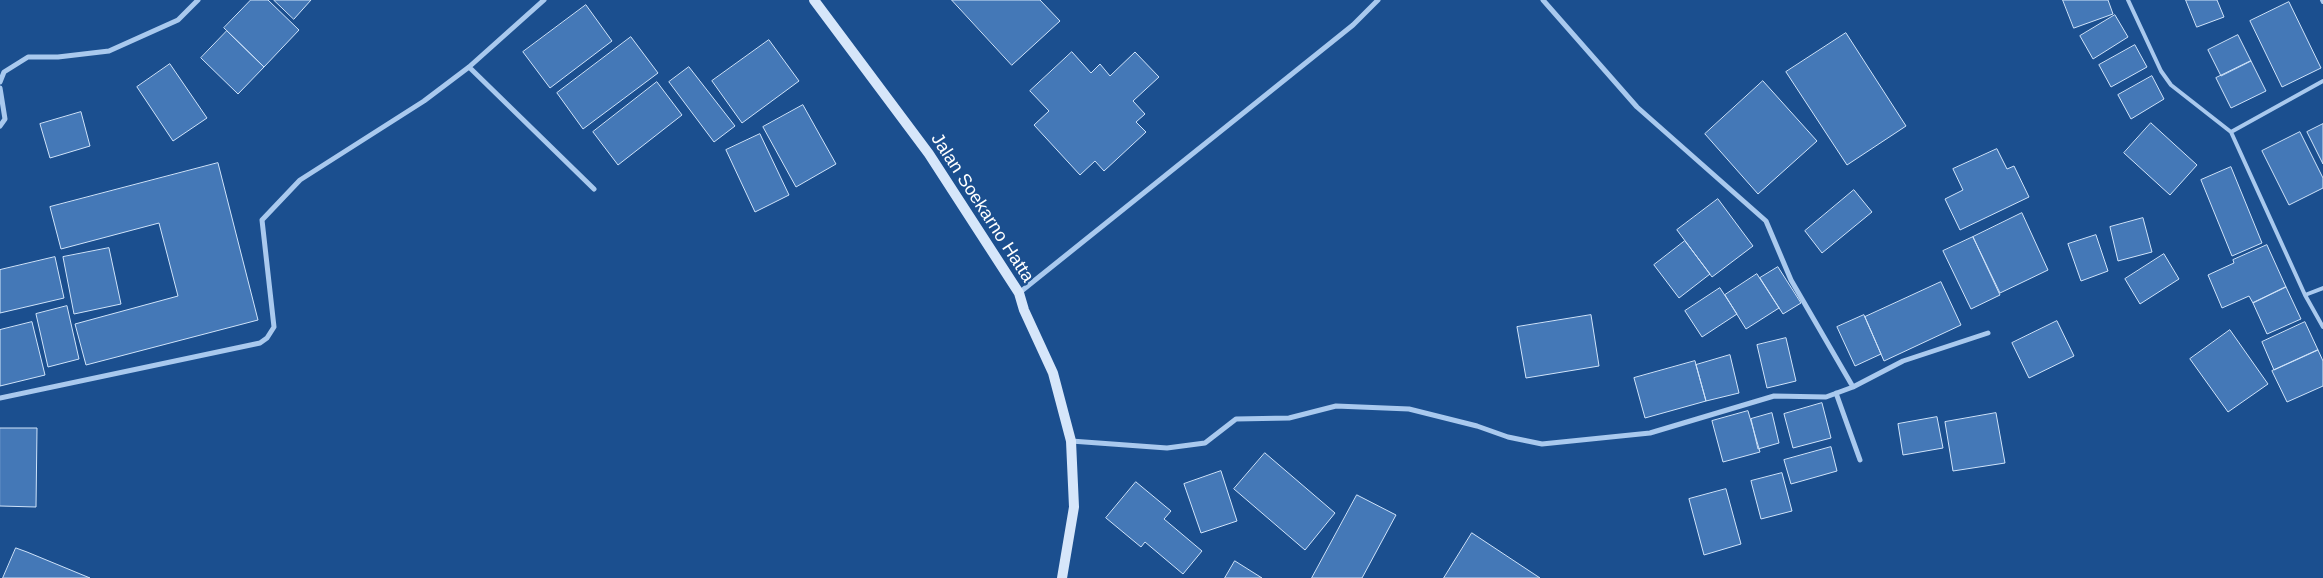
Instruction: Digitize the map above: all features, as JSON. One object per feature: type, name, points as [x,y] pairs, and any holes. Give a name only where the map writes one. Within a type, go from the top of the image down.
[{"type":"street","points":[[0,82],[4,72],[28,57],[58,57],[108,50],[178,20],[198,0]]},
{"type":"street","points":[[0,398],[260,343],[267,338],[274,327],[262,220],[300,180],[424,101],[469,66],[544,0]]},
{"type":"street","name":"Jalan Soekarno Hatta","points":[[814,0],[929,154],[1020,294],[1024,310],[1053,373],[1071,441],[1074,507],[1062,578]]},
{"type":"street","points":[[1020,294],[1353,25],[1378,0]]},
{"type":"street","points":[[1543,0],[1637,107],[1766,221],[1791,280],[1853,387]]},
{"type":"street","points":[[469,66],[594,189]]},
{"type":"street","points":[[0,88],[4,119],[0,126]]},
{"type":"street","points":[[1071,441],[1167,448],[1205,442],[1236,419],[1289,418],[1336,406],[1409,409],[1477,426],[1508,438],[1542,444],[1650,433],[1774,396],[1826,397],[1853,387],[1903,361],[1988,332]]},
{"type":"street","points":[[1836,394],[1860,460]]},
{"type":"lane","points":[[2128,0],[2161,70],[2171,85],[2231,132],[2305,295],[2323,327]]},
{"type":"lane","points":[[2231,132],[2323,81]]},
{"type":"lane","points":[[2305,295],[2323,288]]},
{"type":"building","points":[[251,0],[268,0],[299,30],[264,67],[224,28]]},
{"type":"building","points":[[274,0],[311,0],[294,19]]},
{"type":"building","points":[[952,0],[1040,0],[1060,21],[1012,65]]},
{"type":"building","points":[[2063,0],[2108,0],[2113,14],[2074,28]]},
{"type":"building","points":[[2186,0],[2217,0],[2224,17],[2197,27]]},
{"type":"building","points":[[2289,2],[2321,68],[2282,87],[2250,21]]},
{"type":"building","points":[[586,5],[612,41],[550,88],[523,52]]},
{"type":"building","points":[[2115,15],[2128,37],[2093,59],[2080,36]]},
{"type":"building","points":[[227,31],[264,67],[238,94],[201,58]]},
{"type":"building","points":[[1846,33],[1906,126],[1847,165],[1786,72]]},
{"type":"building","points":[[2238,35],[2251,61],[2221,76],[2208,50]]},
{"type":"building","points":[[631,37],[658,73],[583,129],[557,93]]},
{"type":"building","points":[[769,40],[799,81],[742,123],[712,81]]},
{"type":"building","points":[[2135,45],[2147,67],[2111,87],[2099,65]]},
{"type":"building","points":[[1072,52],[1091,73],[1100,64],[1110,76],[1135,52],[1159,77],[1133,101],[1145,114],[1136,122],[1146,132],[1104,171],[1095,161],[1080,175],[1034,125],[1049,111],[1030,91]]},
{"type":"building","points":[[2251,61],[2266,91],[2231,108],[2216,78]]},
{"type":"building","points":[[170,64],[207,118],[173,141],[137,87]]},
{"type":"building","points":[[689,67],[735,126],[714,142],[669,82]]},
{"type":"building","points":[[2152,76],[2164,99],[2131,119],[2118,95]]},
{"type":"building","points":[[1763,81],[1817,141],[1758,194],[1705,134]]},
{"type":"building","points":[[657,82],[682,115],[618,165],[593,132]]},
{"type":"building","points":[[803,105],[836,164],[796,187],[763,127]]},
{"type":"building","points":[[81,112],[90,146],[50,158],[40,124]]},
{"type":"building","points":[[2151,123],[2197,165],[2170,195],[2124,153]]},
{"type":"building","points":[[2323,124],[2323,164],[2307,132]]},
{"type":"building","points":[[2300,132],[2323,178],[2323,188],[2289,205],[2262,151]]},
{"type":"building","points":[[760,134],[789,195],[755,212],[726,150]]},
{"type":"building","points":[[1997,149],[2007,169],[2014,166],[2029,197],[1960,230],[1945,199],[1963,190],[1953,169]]},
{"type":"building","points":[[218,163],[258,320],[86,365],[75,324],[178,296],[159,223],[61,249],[50,207]]},
{"type":"building","points":[[2231,167],[2262,243],[2232,256],[2201,180]]},
{"type":"building","points":[[1854,190],[1872,212],[1822,253],[1805,231]]},
{"type":"building","points":[[1718,199],[1753,246],[1712,277],[1677,230]]},
{"type":"building","points":[[2022,213],[2048,270],[2000,293],[1973,237]]},
{"type":"building","points":[[2143,218],[2152,252],[2118,261],[2110,227]]},
{"type":"building","points":[[2096,235],[2108,271],[2081,281],[2068,244]]},
{"type":"building","points":[[1973,237],[2000,295],[1971,309],[1943,251]]},
{"type":"building","points":[[1685,241],[1710,274],[1679,298],[1654,265]]},
{"type":"building","points":[[2267,245],[2286,287],[2253,303],[2249,296],[2222,308],[2208,275],[2234,263],[2233,260]]},
{"type":"building","points":[[109,248],[121,304],[74,314],[63,257]]},
{"type":"building","points":[[2164,254],[2179,279],[2140,304],[2125,279]]},
{"type":"building","points":[[55,257],[64,298],[0,313],[0,270]]},
{"type":"building","points":[[1778,267],[1801,303],[1783,314],[1760,278]]},
{"type":"building","points":[[1757,274],[1779,308],[1746,329],[1725,295]]},
{"type":"building","points":[[1941,282],[1961,325],[1884,361],[1865,317]]},
{"type":"building","points":[[2286,287],[2301,319],[2267,334],[2253,303]]},
{"type":"building","points":[[1720,288],[1737,314],[1702,337],[1685,311]]},
{"type":"building","points":[[67,306],[79,359],[48,367],[36,314]]},
{"type":"building","points":[[1591,315],[1599,366],[1526,378],[1517,327]]},
{"type":"building","points":[[1864,315],[1881,354],[1855,366],[1837,327]]},
{"type":"building","points":[[2057,321],[2074,356],[2029,378],[2012,343]]},
{"type":"building","points":[[32,322],[45,375],[0,386],[0,330]]},
{"type":"building","points":[[2305,322],[2318,350],[2274,370],[2262,342]]},
{"type":"building","points":[[2230,330],[2268,384],[2228,412],[2190,359]]},
{"type":"building","points":[[1786,338],[1796,381],[1767,388],[1757,345]]},
{"type":"building","points":[[2318,350],[2323,361],[2323,386],[2287,402],[2272,371]]},
{"type":"building","points":[[1730,355],[1739,393],[1706,401],[1696,365]]},
{"type":"building","points":[[1695,361],[1706,401],[1645,418],[1634,378]]},
{"type":"building","points":[[1822,403],[1831,438],[1793,448],[1784,414]]},
{"type":"building","points":[[1748,411],[1760,452],[1723,462],[1712,421]]},
{"type":"building","points":[[1772,413],[1779,443],[1758,449],[1751,419]]},
{"type":"building","points":[[1996,413],[2005,463],[1953,471],[1945,422]]},
{"type":"building","points":[[1937,417],[1943,448],[1903,455],[1898,424]]},
{"type":"building","points":[[0,428],[37,428],[36,507],[0,506]]},
{"type":"building","points":[[1831,447],[1837,471],[1791,484],[1784,460]]},
{"type":"building","points":[[1265,453],[1335,513],[1305,550],[1234,489]]},
{"type":"building","points":[[1221,471],[1237,521],[1201,533],[1184,484]]},
{"type":"building","points":[[1782,473],[1792,511],[1761,519],[1751,481]]},
{"type":"building","points":[[1136,482],[1171,511],[1164,519],[1202,551],[1183,574],[1145,542],[1141,547],[1106,518]]},
{"type":"building","points":[[1726,489],[1741,544],[1704,555],[1689,499]]},
{"type":"building","points":[[1357,495],[1396,515],[1362,578],[1312,578]]},
{"type":"building","points":[[1472,533],[1540,578],[1444,578]]},
{"type":"building","points":[[16,548],[27,552],[90,578],[3,578]]},
{"type":"building","points":[[1235,561],[1262,578],[1225,578]]}]
